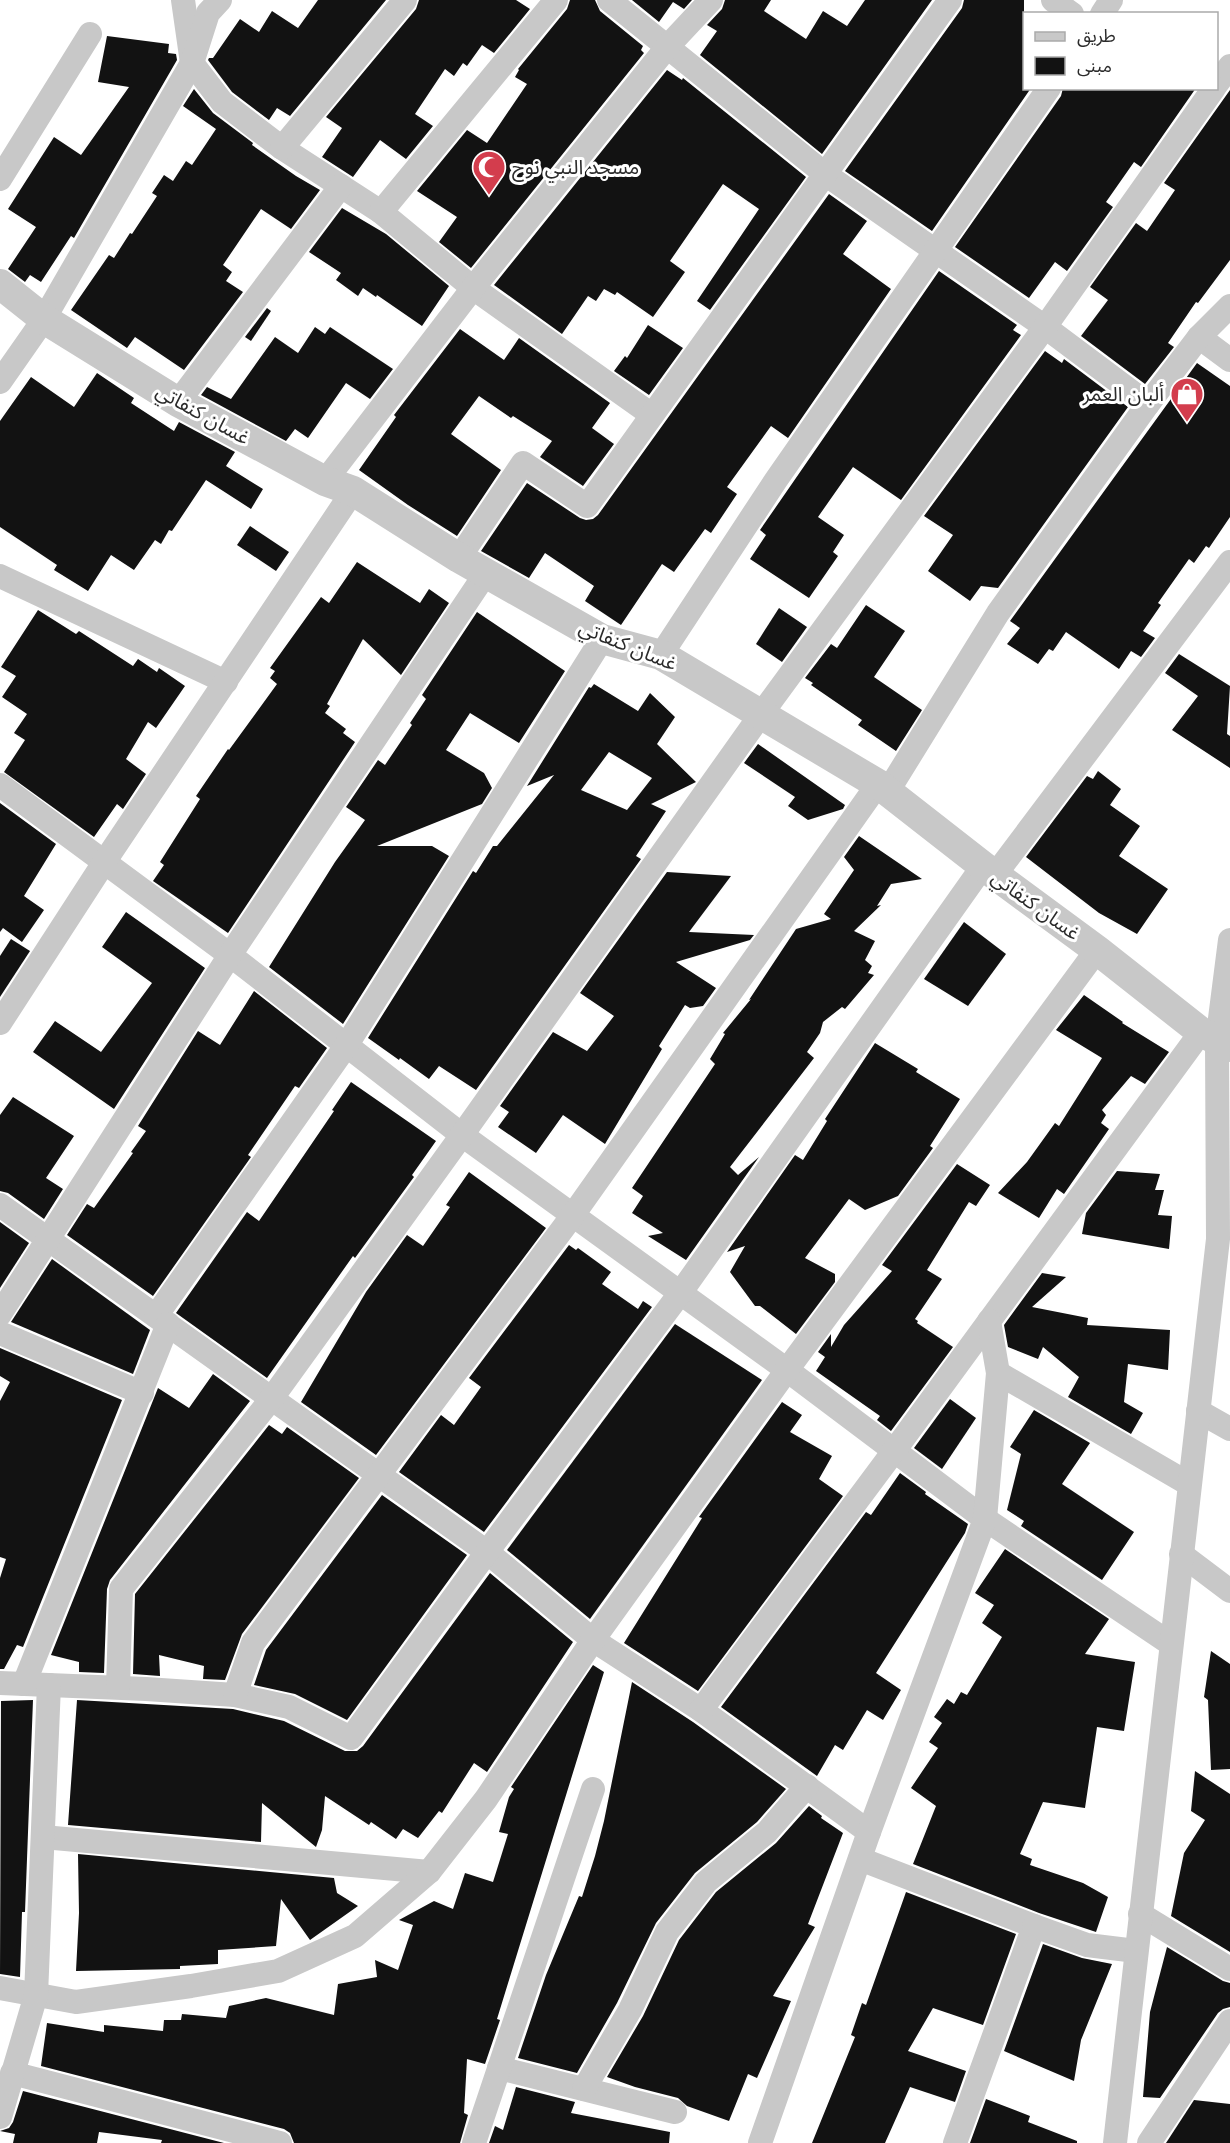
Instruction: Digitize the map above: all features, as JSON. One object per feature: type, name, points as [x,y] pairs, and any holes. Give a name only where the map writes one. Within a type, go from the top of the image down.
[{"type":"street","points":[[183,0],[192,63],[222,102],[282,148],[381,212],[473,288],[652,415]]},
{"type":"street","points":[[0,382],[44,319],[192,63],[208,14],[220,0]]},
{"type":"street","points":[[282,148],[405,0]]},
{"type":"street","points":[[381,212],[556,0]]},
{"type":"street","points":[[609,0],[825,174],[1045,327],[1148,404]]},
{"type":"street","points":[[325,481],[473,288],[668,46],[711,0]]},
{"type":"street","points":[[459,558],[523,463],[587,506],[950,0]]},
{"type":"street","points":[[1053,0],[1069,12]]},
{"type":"street","points":[[0,179],[90,34]]},
{"type":"street","points":[[1218,83],[1230,66]]},
{"type":"street","points":[[661,655],[776,480],[1048,90]]},
{"type":"street","points":[[118,1688],[121,1589],[272,1398],[762,713],[1045,327],[1213,90]]},
{"type":"street","points":[[178,402],[341,186]]},
{"type":"street","name":"غسان كنفاتي","points":[[0,284],[44,319],[178,402],[325,481],[353,491],[459,558],[602,639],[661,655],[883,787],[989,870],[1216,1040]]},
{"type":"street","points":[[234,1695],[253,1643],[573,1215],[883,787],[998,613],[1148,404],[1199,337],[1230,306]]},
{"type":"street","points":[[1199,337],[1230,360]]},
{"type":"street","points":[[0,1023],[105,861],[353,491]]},
{"type":"street","points":[[602,639],[346,1046],[162,1320],[142,1393],[12,1684],[234,1695],[289,1707],[351,1738],[989,870],[1230,562]]},
{"type":"street","points":[[0,1314],[230,955],[486,573]]},
{"type":"street","points":[[0,576],[226,682]]},
{"type":"street","points":[[0,785],[230,955],[462,1135],[681,1292],[985,1519],[1171,1644]]},
{"type":"street","points":[[1115,2143],[1189,1484],[1224,1243],[1216,1040],[1230,940]]},
{"type":"street","points":[[0,1988],[75,2002],[278,1971],[356,1936],[429,1872],[486,1799],[593,1640],[787,1370],[1097,950]]},
{"type":"street","points":[[701,1710],[989,1321],[1216,1040]]},
{"type":"street","points":[[0,1205],[487,1552],[593,1640],[701,1710],[807,1785],[868,1832]]},
{"type":"street","points":[[760,2143],[868,1832],[985,1519],[998,1373],[989,1321]]},
{"type":"street","points":[[0,1333],[142,1393]]},
{"type":"street","points":[[998,1373],[1189,1484]]},
{"type":"street","points":[[1198,1411],[1230,1429]]},
{"type":"street","points":[[1181,1554],[1230,1591]]},
{"type":"street","points":[[0,2117],[36,1995],[49,1685]]},
{"type":"street","points":[[584,2089],[630,2010],[668,1932],[706,1882],[767,1832],[807,1785]]},
{"type":"street","points":[[474,2143],[593,1789]]},
{"type":"street","points":[[43,1837],[429,1872]]},
{"type":"street","points":[[860,1859],[1087,1945],[1136,1951]]},
{"type":"street","points":[[1140,1914],[1230,1970]]},
{"type":"street","points":[[955,2143],[1034,1926]]},
{"type":"street","points":[[1149,2143],[1230,2021]]},
{"type":"street","points":[[499,2068],[675,2112]]},
{"type":"street","points":[[12,2073],[280,2143]]},
{"type":"building","points":[[318,0],[386,0],[290,116],[277,108],[269,120],[232,92],[208,60],[213,58],[240,19],[259,32],[272,11],[298,28]]},
{"type":"building","points":[[419,0],[516,0],[530,9],[494,53],[482,45],[467,66],[463,63],[454,76],[445,69],[415,114],[433,126],[406,159],[380,140],[353,177],[322,157],[342,128],[326,117],[416,9]]},
{"type":"building","points":[[570,0],[595,0],[600,11],[643,46],[641,50],[644,53],[471,268],[439,242],[457,217],[417,191],[467,130],[487,143],[527,84],[515,77],[518,69],[567,9]]},
{"type":"building","points":[[632,0],[692,0],[684,9],[673,2],[659,22]]},
{"type":"building","points":[[725,0],[771,0],[764,11],[806,39],[823,11],[847,26],[865,0],[932,0],[822,154],[700,55],[717,31],[707,25],[722,9]]},
{"type":"building","points":[[964,0],[1024,0],[1023,90],[1030,90],[932,231],[845,171],[962,8]]},
{"type":"building","points":[[107,36],[169,44],[168,53],[176,54],[177,60],[74,238],[71,236],[41,282],[30,275],[25,282],[8,269],[36,227],[8,209],[54,137],[81,155],[129,87],[98,82]]},
{"type":"building","points":[[667,70],[682,80],[683,78],[806,177],[710,310],[697,301],[759,209],[723,184],[670,261],[685,272],[653,317],[617,292],[615,295],[604,289],[596,301],[588,296],[562,334],[494,285]]},
{"type":"building","points":[[194,89],[213,113],[253,143],[252,145],[320,190],[291,229],[261,209],[223,265],[232,272],[226,281],[243,292],[184,370],[135,337],[127,348],[71,310],[109,255],[114,258],[130,233],[132,234],[157,196],[152,193],[164,175],[173,181],[186,161],[192,165],[216,129],[183,106]]},
{"type":"building","points":[[1062,90],[1195,90],[1141,167],[1134,162],[1106,202],[1113,207],[1067,271],[1055,262],[1029,298],[955,247],[1061,96]]},
{"type":"building","points":[[1230,90],[1230,260],[1198,303],[1196,302],[1168,343],[1174,347],[1145,384],[1081,336],[1108,300],[1090,287],[1136,223],[1147,231],[1175,190],[1164,183]]},
{"type":"building","points":[[829,194],[867,221],[843,254],[891,289],[788,438],[771,426],[727,487],[737,494],[711,533],[705,529],[674,572],[662,564],[621,625],[585,601],[594,586],[545,553],[529,578],[481,551],[527,483],[580,518],[593,519],[598,515]]},
{"type":"building","points":[[342,208],[386,234],[449,286],[422,326],[363,288],[358,296],[336,280],[341,273],[309,252]]},
{"type":"building","points":[[939,271],[1017,325],[1013,330],[1021,335],[901,500],[853,467],[818,517],[844,535],[833,552],[838,556],[809,598],[750,559],[766,535],[760,530]]},
{"type":"building","points":[[267,308],[271,311],[251,341],[245,337]]},
{"type":"building","points":[[648,325],[683,348],[649,395],[614,371],[625,356],[627,358]]},
{"type":"building","points":[[315,327],[325,334],[330,327],[393,369],[370,399],[346,383],[308,438],[295,429],[286,441],[201,395],[207,387],[231,399],[275,337],[298,353]]},
{"type":"building","points":[[460,329],[504,360],[519,338],[610,403],[592,428],[614,444],[583,486],[540,457],[552,441],[513,416],[511,418],[479,396],[451,434],[501,470],[457,536],[359,470],[396,417],[394,415]]},
{"type":"building","points":[[1045,351],[1062,363],[1064,359],[1128,407],[998,588],[981,586],[970,601],[928,571],[953,535],[924,516]]},
{"type":"building","points":[[1197,363],[1230,386],[1230,517],[1209,548],[1206,546],[1194,563],[1189,559],[1158,603],[1161,605],[1143,631],[1155,638],[1141,657],[1131,651],[1119,669],[1066,632],[1053,651],[1049,649],[1038,664],[1007,644],[1020,628],[1010,621]]},
{"type":"building","points":[[97,373],[134,398],[131,403],[174,431],[179,422],[235,452],[226,466],[263,489],[251,509],[206,480],[172,531],[169,530],[161,544],[155,540],[134,570],[111,555],[88,591],[54,570],[57,565],[0,527],[0,421],[31,377],[74,407]]},
{"type":"building","points":[[250,526],[289,552],[276,571],[237,545]]},
{"type":"building","points":[[357,562],[420,603],[429,589],[449,603],[401,675],[363,639],[327,704],[330,706],[325,713],[346,729],[343,733],[355,742],[228,933],[153,881],[164,865],[160,862],[200,799],[196,796],[277,684],[270,678],[275,671],[270,668],[321,597],[329,603]]},
{"type":"building","points":[[866,605],[905,631],[874,677],[922,710],[896,751],[858,725],[862,720],[811,685],[813,683],[805,678],[831,644],[837,648]]},
{"type":"building","points":[[779,608],[807,627],[782,662],[756,644]]},
{"type":"building","points":[[38,610],[76,634],[79,631],[133,666],[138,659],[157,672],[159,668],[185,686],[156,728],[148,722],[126,759],[146,774],[123,809],[117,804],[94,837],[4,772],[25,740],[14,733],[27,714],[2,697],[16,676],[1,667]]},
{"type":"building","points":[[477,612],[565,671],[519,743],[470,713],[446,750],[484,773],[492,788],[482,804],[377,846],[432,846],[449,856],[343,1024],[269,967],[335,862],[365,820],[346,807],[378,760],[385,765],[412,725],[410,723],[426,699],[422,695]]},
{"type":"building","points":[[1179,654],[1230,686],[1227,734],[1230,736],[1230,768],[1172,730],[1198,696],[1165,673]]},
{"type":"building","points":[[594,684],[638,711],[650,693],[675,717],[657,744],[696,782],[651,804],[666,811],[636,856],[641,859],[476,1090],[439,1066],[429,1079],[368,1038],[473,871],[476,873],[493,846],[497,846],[554,775],[527,786],[589,687],[591,688]],"holes":[[[609,752],[652,778],[627,810],[581,790]]]},
{"type":"building","points":[[758,744],[845,805],[843,809],[808,820],[788,806],[795,797],[744,763]]},
{"type":"building","points":[[1098,771],[1121,789],[1110,805],[1140,826],[1119,856],[1168,889],[1137,934],[1099,913],[1026,857],[1087,776],[1093,779]]},
{"type":"building","points":[[0,803],[56,844],[24,896],[44,910],[22,942],[3,928],[0,932]]},
{"type":"building","points":[[859,836],[922,879],[891,884],[877,906],[881,905],[854,931],[875,941],[865,960],[872,966],[868,973],[874,975],[845,1009],[842,1007],[823,1022],[820,1033],[807,1052],[814,1058],[730,1167],[738,1175],[759,1157],[686,1260],[648,1236],[663,1233],[632,1213],[643,1196],[632,1188],[715,1064],[710,1059],[725,1034],[723,1033],[751,999],[749,1000],[796,929],[831,919],[824,914],[854,870],[844,857]]},
{"type":"building","points":[[667,872],[731,876],[689,932],[754,935],[750,940],[676,962],[716,988],[703,1006],[690,1008],[685,1005],[659,1046],[662,1049],[605,1144],[563,1115],[536,1153],[498,1127],[509,1112],[500,1106],[553,1032],[587,1051],[614,1016],[580,993]]},
{"type":"building","points":[[126,912],[205,968],[114,1109],[33,1052],[55,1021],[101,1052],[152,983],[102,947]]},
{"type":"building","points":[[964,922],[1006,954],[968,1006],[924,979]]},
{"type":"building","points":[[11,939],[30,951],[0,997],[0,956]]},
{"type":"building","points":[[254,991],[327,1048],[299,1088],[295,1086],[248,1155],[251,1157],[153,1296],[67,1235],[87,1204],[94,1208],[133,1153],[131,1152],[146,1131],[138,1126],[198,1031],[220,1045]]},
{"type":"building","points":[[1084,995],[1122,1023],[1169,1052],[1145,1084],[1131,1076],[1102,1110],[1106,1115],[1101,1123],[1109,1129],[1064,1194],[1057,1189],[1039,1218],[998,1193],[1027,1162],[1055,1123],[1059,1126],[1102,1058],[1056,1030]]},
{"type":"building","points":[[875,1043],[918,1069],[916,1072],[960,1099],[930,1146],[933,1148],[898,1196],[865,1210],[849,1199],[805,1258],[835,1274],[835,1282],[796,1334],[760,1306],[755,1306],[730,1272],[745,1246],[727,1252],[795,1155],[803,1160],[827,1121],[825,1119]]},
{"type":"building","points":[[351,1082],[436,1141],[412,1175],[414,1177],[355,1258],[353,1256],[267,1378],[176,1313],[247,1212],[259,1221],[334,1111],[332,1110]]},
{"type":"building","points":[[13,1097],[74,1136],[46,1178],[63,1189],[44,1219],[8,1193],[0,1191],[0,1115]]},
{"type":"building","points":[[957,1164],[990,1185],[976,1206],[969,1202],[927,1270],[942,1279],[915,1319],[917,1323],[953,1347],[891,1431],[877,1420],[880,1416],[816,1371],[825,1357],[818,1352],[831,1334],[831,1347],[844,1325],[892,1271],[882,1265]]},
{"type":"building","points":[[1117,1171],[1160,1174],[1155,1190],[1164,1190],[1158,1215],[1172,1216],[1169,1249],[1082,1234],[1086,1213]]},
{"type":"building","points":[[469,1172],[546,1228],[376,1455],[301,1402],[366,1292],[407,1235],[423,1246],[450,1207],[446,1205]]},
{"type":"building","points":[[0,1222],[29,1243],[0,1288]]},
{"type":"building","points":[[569,1245],[576,1250],[578,1248],[611,1272],[602,1284],[638,1309],[643,1301],[652,1307],[484,1532],[399,1472],[441,1415],[454,1425],[481,1387],[469,1378]]},
{"type":"building","points":[[52,1259],[150,1330],[133,1374],[11,1322]]},
{"type":"building","points":[[1042,1273],[1066,1277],[1032,1307],[1088,1318],[1087,1325],[1170,1330],[1168,1370],[1128,1364],[1124,1402],[1143,1413],[1131,1434],[1068,1397],[1079,1377],[1043,1347],[1038,1359],[1008,1347],[1004,1325]]},
{"type":"building","points":[[675,1324],[762,1380],[590,1619],[507,1550]]},
{"type":"building","points":[[0,1348],[122,1400],[23,1647],[17,1645],[4,1669],[0,1669],[0,1578],[6,1559],[0,1557],[0,1401],[10,1382],[0,1376]]},
{"type":"building","points":[[213,1374],[250,1401],[110,1580],[107,1589],[104,1673],[79,1672],[79,1662],[51,1655],[158,1388],[189,1408]]},
{"type":"building","points":[[950,1399],[976,1418],[942,1469],[914,1448]]},
{"type":"building","points":[[782,1402],[802,1415],[790,1432],[832,1456],[819,1479],[843,1496],[698,1691],[624,1643],[702,1518],[699,1517]]},
{"type":"building","points":[[1034,1410],[1090,1443],[1062,1484],[1134,1532],[1102,1580],[1021,1526],[1024,1521],[1007,1510],[1021,1454],[1010,1447]]},
{"type":"building","points":[[269,1425],[282,1434],[287,1427],[359,1478],[242,1634],[225,1680],[203,1679],[204,1666],[159,1655],[160,1676],[133,1674],[135,1594]]},
{"type":"building","points":[[900,1473],[968,1524],[965,1533],[876,1673],[901,1690],[883,1720],[867,1710],[843,1750],[835,1745],[817,1776],[721,1707],[866,1512],[871,1515]]},
{"type":"building","points":[[382,1495],[467,1555],[347,1720],[295,1694],[254,1685],[266,1650]]},
{"type":"building","points":[[1005,1549],[1109,1619],[1085,1654],[1135,1662],[1124,1731],[1097,1727],[1085,1808],[1043,1802],[1020,1854],[1032,1859],[1030,1865],[1083,1883],[1108,1897],[1096,1932],[1039,1913],[913,1864],[936,1806],[911,1788],[938,1748],[929,1742],[942,1723],[934,1717],[947,1699],[954,1704],[961,1692],[967,1695],[1002,1637],[982,1623],[994,1605],[975,1593]]},
{"type":"building","points":[[490,1573],[573,1642],[487,1772],[474,1763],[442,1813],[439,1811],[418,1838],[403,1829],[396,1839],[371,1822],[369,1825],[325,1796],[322,1830],[316,1847],[262,1803],[261,1842],[68,1825],[77,1700],[233,1709],[284,1721],[345,1751],[357,1751],[363,1746]]},
{"type":"building","points":[[1211,1651],[1230,1664],[1230,1769],[1211,1770],[1208,1700],[1204,1697]]},
{"type":"building","points":[[593,1665],[604,1672],[497,2019],[500,2020],[485,2064],[467,2059],[464,2113],[468,2115],[460,2143],[294,2143],[290,2133],[284,2129],[41,2066],[47,2023],[104,2032],[104,2025],[163,2031],[164,2020],[181,2020],[182,2014],[226,2018],[229,2006],[266,1998],[334,2015],[338,1984],[377,1977],[375,1960],[398,1970],[413,1925],[399,1920],[434,1901],[453,1909],[465,1873],[493,1882],[508,1834],[499,1832],[509,1797],[514,1789],[511,1787]]},
{"type":"building","points":[[632,1682],[693,1722],[786,1789],[757,1822],[695,1873],[656,1923],[617,2003],[577,2073],[518,2058],[546,1975],[579,1896],[582,1897],[595,1856]]},
{"type":"building","points":[[33,1700],[25,1912],[22,1912],[20,1977],[0,1974],[1,1701]]},
{"type":"building","points":[[1195,1771],[1230,1794],[1230,1952],[1171,1916],[1184,1853],[1205,1820],[1191,1811]]},
{"type":"building","points":[[809,1806],[822,1816],[821,1818],[843,1833],[808,1924],[815,1927],[773,1996],[791,2001],[757,2078],[748,2074],[729,2121],[687,2106],[678,2098],[607,2077],[643,2016],[679,1940],[716,1892],[776,1843]]},
{"type":"building","points":[[78,1854],[334,1878],[337,1893],[358,1906],[310,1940],[281,1899],[276,1946],[218,1950],[218,1964],[180,1966],[180,1969],[76,1971],[79,1913]]},
{"type":"building","points":[[906,1892],[1016,1934],[983,2025],[933,2008],[908,2051],[966,2071],[955,2102],[910,2087],[885,2143],[812,2143],[855,2037],[851,2035],[862,2003],[866,2005]]},
{"type":"building","points":[[1043,1944],[1082,1958],[1112,1964],[1081,2040],[1074,2081],[1004,2051]]},
{"type":"building","points":[[1167,1947],[1230,1983],[1230,2007],[1218,2013],[1160,2098],[1143,2097],[1150,2012]]},
{"type":"building","points":[[516,2087],[575,2102],[571,2113],[670,2132],[669,2143],[489,2143],[495,2126],[503,2130]]},
{"type":"building","points":[[23,2091],[224,2143],[161,2143],[162,2140],[99,2132],[97,2143],[13,2143],[15,2134],[0,2131],[9,2128],[13,2122]]},
{"type":"building","points":[[986,2099],[1030,2116],[1028,2122],[1077,2141],[1077,2143],[970,2143]]},
{"type":"building","points":[[1194,2100],[1230,2104],[1230,2143],[1166,2143]]},
{"type":"place","name":"مسجد النبي نوح","points":[[489,196]]},
{"type":"place","name":"ألبان العمر","points":[[1187,423]]}]
